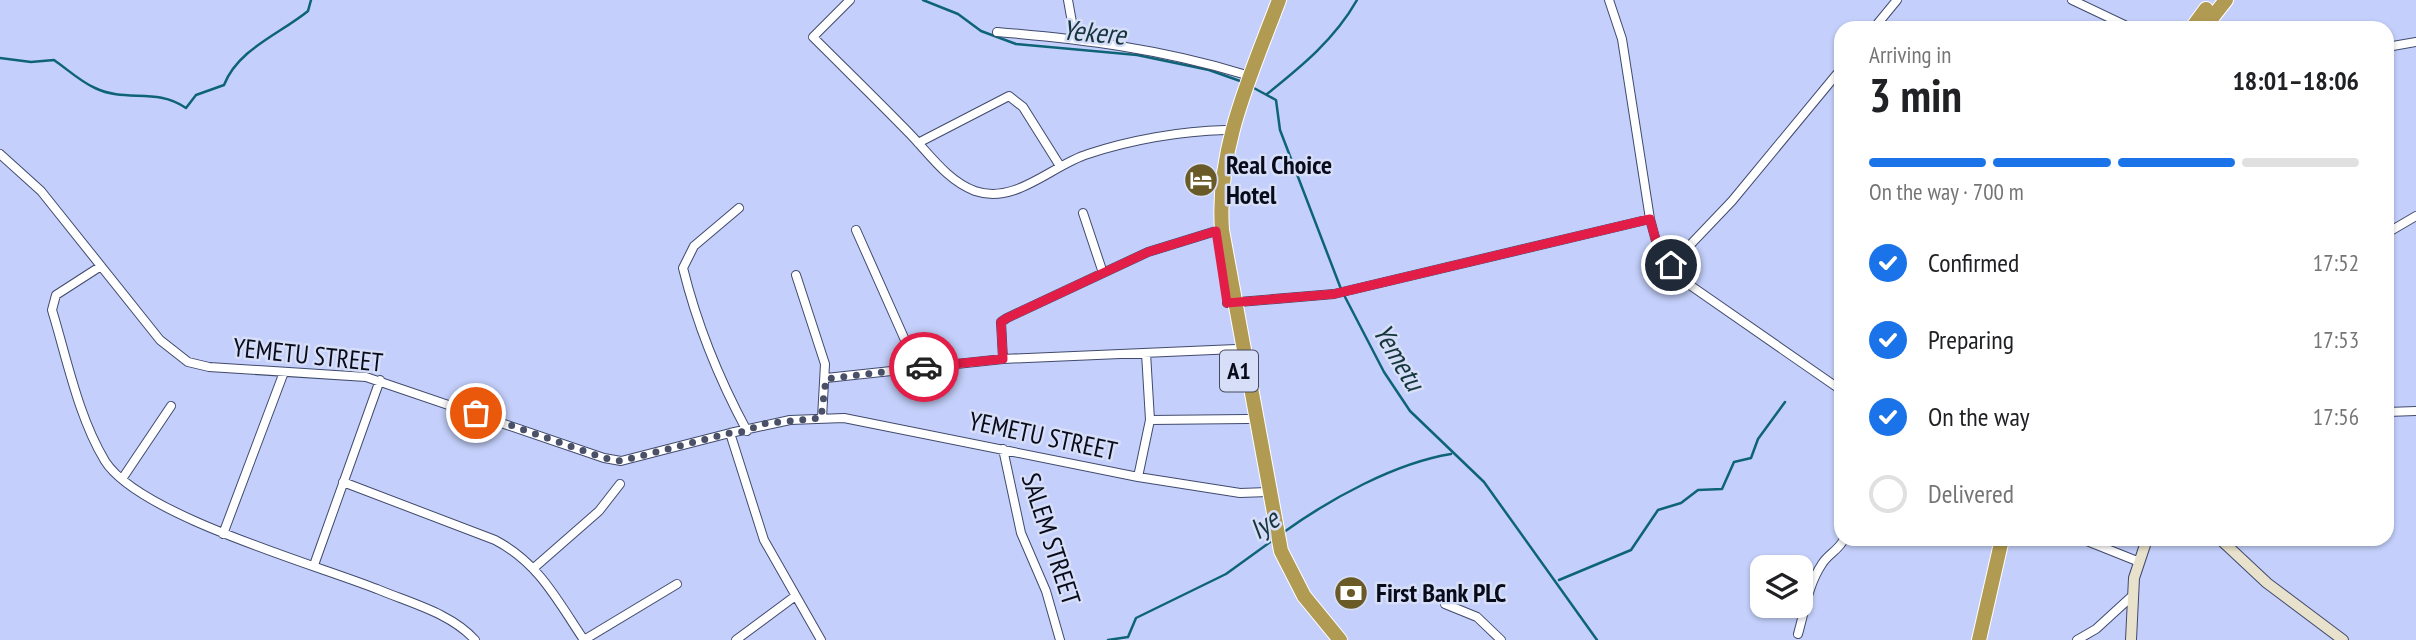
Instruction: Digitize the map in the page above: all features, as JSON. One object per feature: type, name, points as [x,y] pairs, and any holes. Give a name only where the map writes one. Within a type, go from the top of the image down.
[{"type":"highway","name":"A1","points":[[1270,0],[1244,81],[1228,146],[1221,197],[1222,230],[1236,349],[1280,569],[1302,606],[1330,640]]},
{"type":"highway","name":"A1","points":[[1279,0],[1225,130],[1215,186],[1216,231],[1264,493],[1291,573],[1340,640]]},
{"type":"highway","points":[[2198,21],[2214,0]]},
{"type":"highway","points":[[2210,21],[2226,0]]},
{"type":"highway","points":[[1972,640],[1993,546]]},
{"type":"highway","points":[[1979,640],[2000,546]]},
{"type":"street","points":[[850,0],[813,37],[957,181],[985,193],[1027,186],[1060,166],[1103,150],[1190,132],[1225,130]]},
{"type":"street","points":[[1068,0],[1075,39]]},
{"type":"street","points":[[1609,0],[1622,39],[1650,219],[1656,241],[1671,265],[1702,295],[1834,385]]},
{"type":"street","points":[[1880,21],[1897,0]]},
{"type":"street","points":[[2072,0],[2116,21]]},
{"type":"street","points":[[997,32],[1075,39],[1183,55],[1244,81]]},
{"type":"street","points":[[2394,46],[2416,42]]},
{"type":"street","points":[[1671,265],[1732,201],[1834,77]]},
{"type":"street","points":[[918,143],[1009,96],[1023,107],[1060,166]]},
{"type":"street","name":"YEMETU STREET","points":[[0,154],[41,191],[160,340],[188,362],[209,367],[380,380],[604,458],[621,461],[747,431],[761,424],[844,418],[891,425],[1138,477],[1264,493]]},
{"type":"street","points":[[739,208],[694,246],[683,268],[699,326],[724,388],[747,431]]},
{"type":"street","points":[[1083,212],[1103,273]]},
{"type":"street","points":[[2394,229],[2416,216]]},
{"type":"street","points":[[1231,303],[1346,292],[1650,219]]},
{"type":"street","points":[[856,230],[918,368]]},
{"type":"street","points":[[1003,359],[1001,322],[1148,252],[1216,231]]},
{"type":"street","points":[[101,266],[57,295],[52,310],[89,427],[106,462],[122,479],[223,534],[314,565],[452,620],[475,640]]},
{"type":"street","points":[[796,275],[819,340],[826,379],[821,418]]},
{"type":"street","points":[[826,379],[1003,359],[1236,349]]},
{"type":"street","points":[[1138,477],[1150,420],[1146,353]]},
{"type":"street","points":[[223,534],[285,372]]},
{"type":"street","points":[[314,565],[380,380]]},
{"type":"street","points":[[122,479],[171,407]]},
{"type":"street","points":[[2394,412],[2416,411]]},
{"type":"street","points":[[1150,420],[1248,419]]},
{"type":"street","points":[[730,433],[764,540],[794,597],[821,640]]},
{"type":"street","name":"SALEM STREET","points":[[1003,449],[1021,533],[1046,592],[1060,640]]},
{"type":"street","points":[[343,482],[495,540],[517,552],[535,567],[584,640],[677,584]]},
{"type":"street","points":[[535,567],[598,512],[620,484]]},
{"type":"street","points":[[1798,634],[1812,582],[1823,562],[1840,546]]},
{"type":"street","points":[[2100,546],[2137,561]]},
{"type":"street","points":[[2131,640],[2131,597],[2137,561],[2144,546]]},
{"type":"street","points":[[2227,546],[2267,583],[2343,640]]},
{"type":"street","points":[[736,640],[794,597]]},
{"type":"street","points":[[2077,640],[2096,629],[2131,597]]},
{"type":"street","points":[[1445,604],[1477,617],[1501,640]]},
{"type":"waterway","points":[[0,58],[31,62],[54,60],[95,88],[118,95],[163,98],[186,108],[196,95],[224,85],[239,61],[308,11],[311,0]]},
{"type":"waterway","name":"Yekere","points":[[923,0],[958,14],[981,31],[1016,44],[1137,55],[1209,70],[1243,82]]},
{"type":"waterway","name":"Yemetu","points":[[1267,94],[1328,39],[1357,0]]},
{"type":"waterway","name":"Yemetu","points":[[1252,87],[1276,100],[1280,130],[1341,289]]},
{"type":"waterway","name":"Yemetu","points":[[1344,295],[1384,372],[1410,411],[1484,482],[1597,640]]},
{"type":"waterway","points":[[1559,580],[1631,550],[1658,510],[1681,503],[1698,490],[1722,489],[1734,462],[1751,458],[1758,439],[1785,402]]},
{"type":"waterway","name":"Iye","points":[[1284,532],[1364,484],[1408,465],[1451,454]]},
{"type":"waterway","name":"Iye","points":[[1108,640],[1128,637],[1136,618],[1226,574],[1273,540]]},
{"type":"way so far","points":[[476,413],[604,458],[621,461],[747,431],[761,424],[821,418],[826,379],[924,367]]},
{"type":"place","name":"Real Choice Hotel","points":[[1201,180]]},
{"type":"place","name":"First Bank PLC","points":[[1351,593]]},
{"type":"route","points":[[924,367],[1003,359],[999,329],[1001,322],[1007,318],[1148,252],[1216,231],[1227,303],[1334,294],[1650,219],[1656,241],[1671,265]]}]
